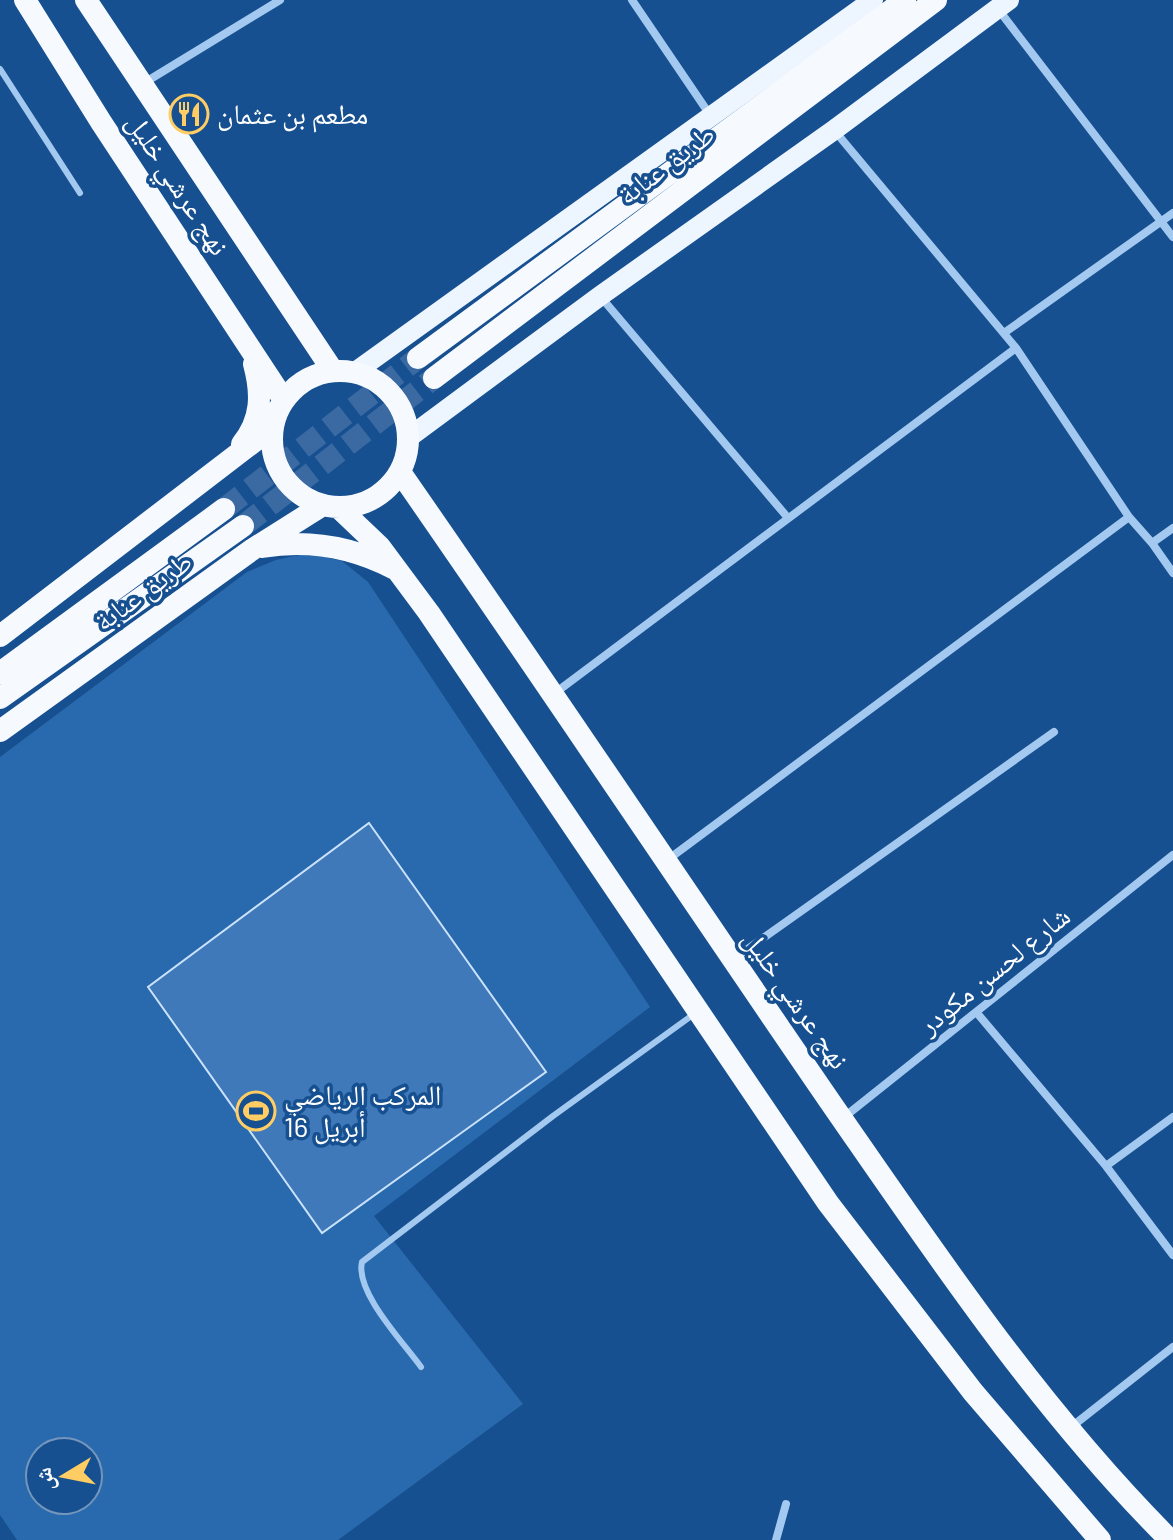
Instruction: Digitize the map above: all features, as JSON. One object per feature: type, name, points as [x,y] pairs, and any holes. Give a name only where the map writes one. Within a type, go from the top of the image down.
[{"type":"highway","name":"نهج عرشي خليل","points":[[25,0],[101,122],[284,400]]},
{"type":"highway","name":"نهج عرشي خليل","points":[[86,0],[141,85],[344,372]]},
{"type":"highway","name":"طريق عنابة","points":[[418,358],[905,0]]},
{"type":"highway","name":"طريق عنابة","points":[[434,378],[936,0]]},
{"type":"highway","points":[[231,457],[248,437],[259,412],[259,384],[250,347]]},
{"type":"highway","points":[[330,506],[367,502],[391,484],[406,456],[408,438],[406,420],[398,403],[379,384],[344,372],[314,376],[297,386],[284,400],[273,427],[272,444],[283,476],[307,499],[330,506],[380,547],[429,613],[837,1216],[973,1392],[1100,1540]]},
{"type":"highway","name":"طريق عنابة","points":[[0,636],[273,427]]},
{"type":"highway","name":"نهج عرشي خليل","points":[[400,472],[948,1272],[1069,1430],[1118,1489],[1170,1540]]},
{"type":"highway","name":"طريق عنابة","points":[[0,731],[253,549],[330,506]]},
{"type":"highway","name":"طريق عنابة","points":[[0,673],[224,509]]},
{"type":"highway","name":"طريق عنابة","points":[[0,698],[243,526]]},
{"type":"highway","points":[[253,549],[302,544],[327,546],[375,559],[397,570]]},
{"type":"main road","points":[[344,372],[873,0]]},
{"type":"main road","points":[[408,438],[1003,4]]},
{"type":"street","points":[[141,85],[280,0]]},
{"type":"street","points":[[632,0],[710,115]]},
{"type":"street","points":[[1003,4],[1173,237]]},
{"type":"street","points":[[834,130],[1016,348],[1129,517],[1173,573]]},
{"type":"street","points":[[1004,333],[1173,213]]},
{"type":"street","points":[[600,296],[788,518]]},
{"type":"street","points":[[554,693],[1016,348]]},
{"type":"street","points":[[665,861],[1129,517]]},
{"type":"street","points":[[1152,543],[1173,528]]},
{"type":"street","points":[[733,960],[1054,732]]},
{"type":"street","name":"شارع لحسن مكودر","points":[[842,1119],[1173,855]]},
{"type":"street","points":[[977,1013],[1106,1166],[1173,1255]]},
{"type":"street","points":[[1106,1166],[1173,1117]]},
{"type":"street","points":[[1069,1430],[1173,1347]]},
{"type":"street","points":[[776,1540],[786,1504]]},
{"type":"lane","points":[[0,69],[80,193]]},
{"type":"lane","points":[[421,1367],[365,1289],[360,1271],[362,1262],[553,1116],[697,1012]]},
{"type":"shaded area","name":"المركب الرياضي 16 أبريل","points":[[308,553],[342,561],[368,582],[650,1007],[374,1216],[523,1404],[338,1540],[17,1540],[0,1515],[0,757],[247,572],[276,560]]},
{"type":"building","points":[[369,823],[546,1072],[322,1233],[148,987]]},
{"type":"tunnel","points":[[224,509],[418,358]]},
{"type":"tunnel","points":[[243,526],[434,378]]},
{"type":"place","name":"مطعم بن عثمان","points":[[189,114]]},
{"type":"place","name":"المركب الرياضي 16 أبريل","points":[[256,1111]]}]
